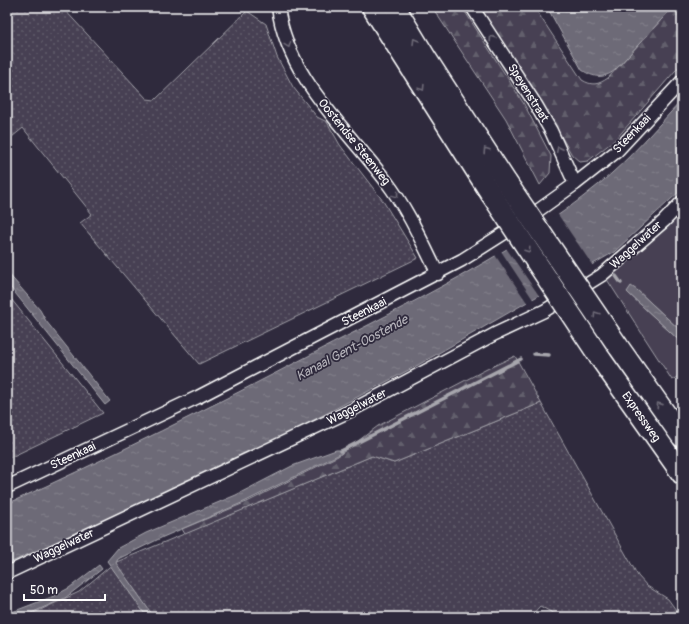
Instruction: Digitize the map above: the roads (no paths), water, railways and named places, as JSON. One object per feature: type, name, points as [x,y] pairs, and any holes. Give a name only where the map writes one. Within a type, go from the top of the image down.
[{"type":"highway","name":"Expressweg","points":[[372,7],[491,194],[600,358],[682,474]]},
{"type":"highway","name":"Expressweg","points":[[395,7],[426,58],[507,183],[682,437]]},
{"type":"street","name":"Oostendse Steenweg","points":[[278,7],[284,34],[303,76],[402,203],[438,274]]},
{"type":"street","name":"Speyenstraat","points":[[472,7],[536,105],[551,131],[575,184]]},
{"type":"street","name":"Steenkaai","points":[[7,487],[198,397],[438,274],[522,222],[575,184],[617,151],[682,81]]},
{"type":"street","name":"Waggelwater","points":[[7,573],[350,411],[495,334],[544,312],[602,275],[664,221],[682,202]]},
{"type":"water","points":[[547,7],[673,7],[615,70],[607,75],[595,76],[582,70]]},
{"type":"water","name":"Kanaal Gent-Oostende","points":[[682,100],[682,189],[614,252],[418,365],[293,431],[179,486],[7,564],[7,504],[162,431],[424,296],[496,255],[531,234],[598,185],[631,155]]},
{"type":"water","points":[[7,272],[40,310],[46,321],[110,401],[105,405],[7,283]]},
{"type":"water","points":[[631,286],[682,332],[682,343],[627,292]]},
{"type":"water","points":[[336,450],[341,450],[342,453],[244,502],[163,537],[118,559],[116,563],[154,617],[147,617],[107,561],[118,548],[146,533],[236,495],[292,466]]},
{"type":"water","points":[[99,565],[102,569],[65,598],[22,617],[7,617],[7,614],[54,596],[69,588]]},
{"type":"waterway","points":[[616,276],[621,283]]},
{"type":"waterway","points":[[534,354],[549,355]]},
{"type":"waterway","points":[[341,451],[521,359]]}]
